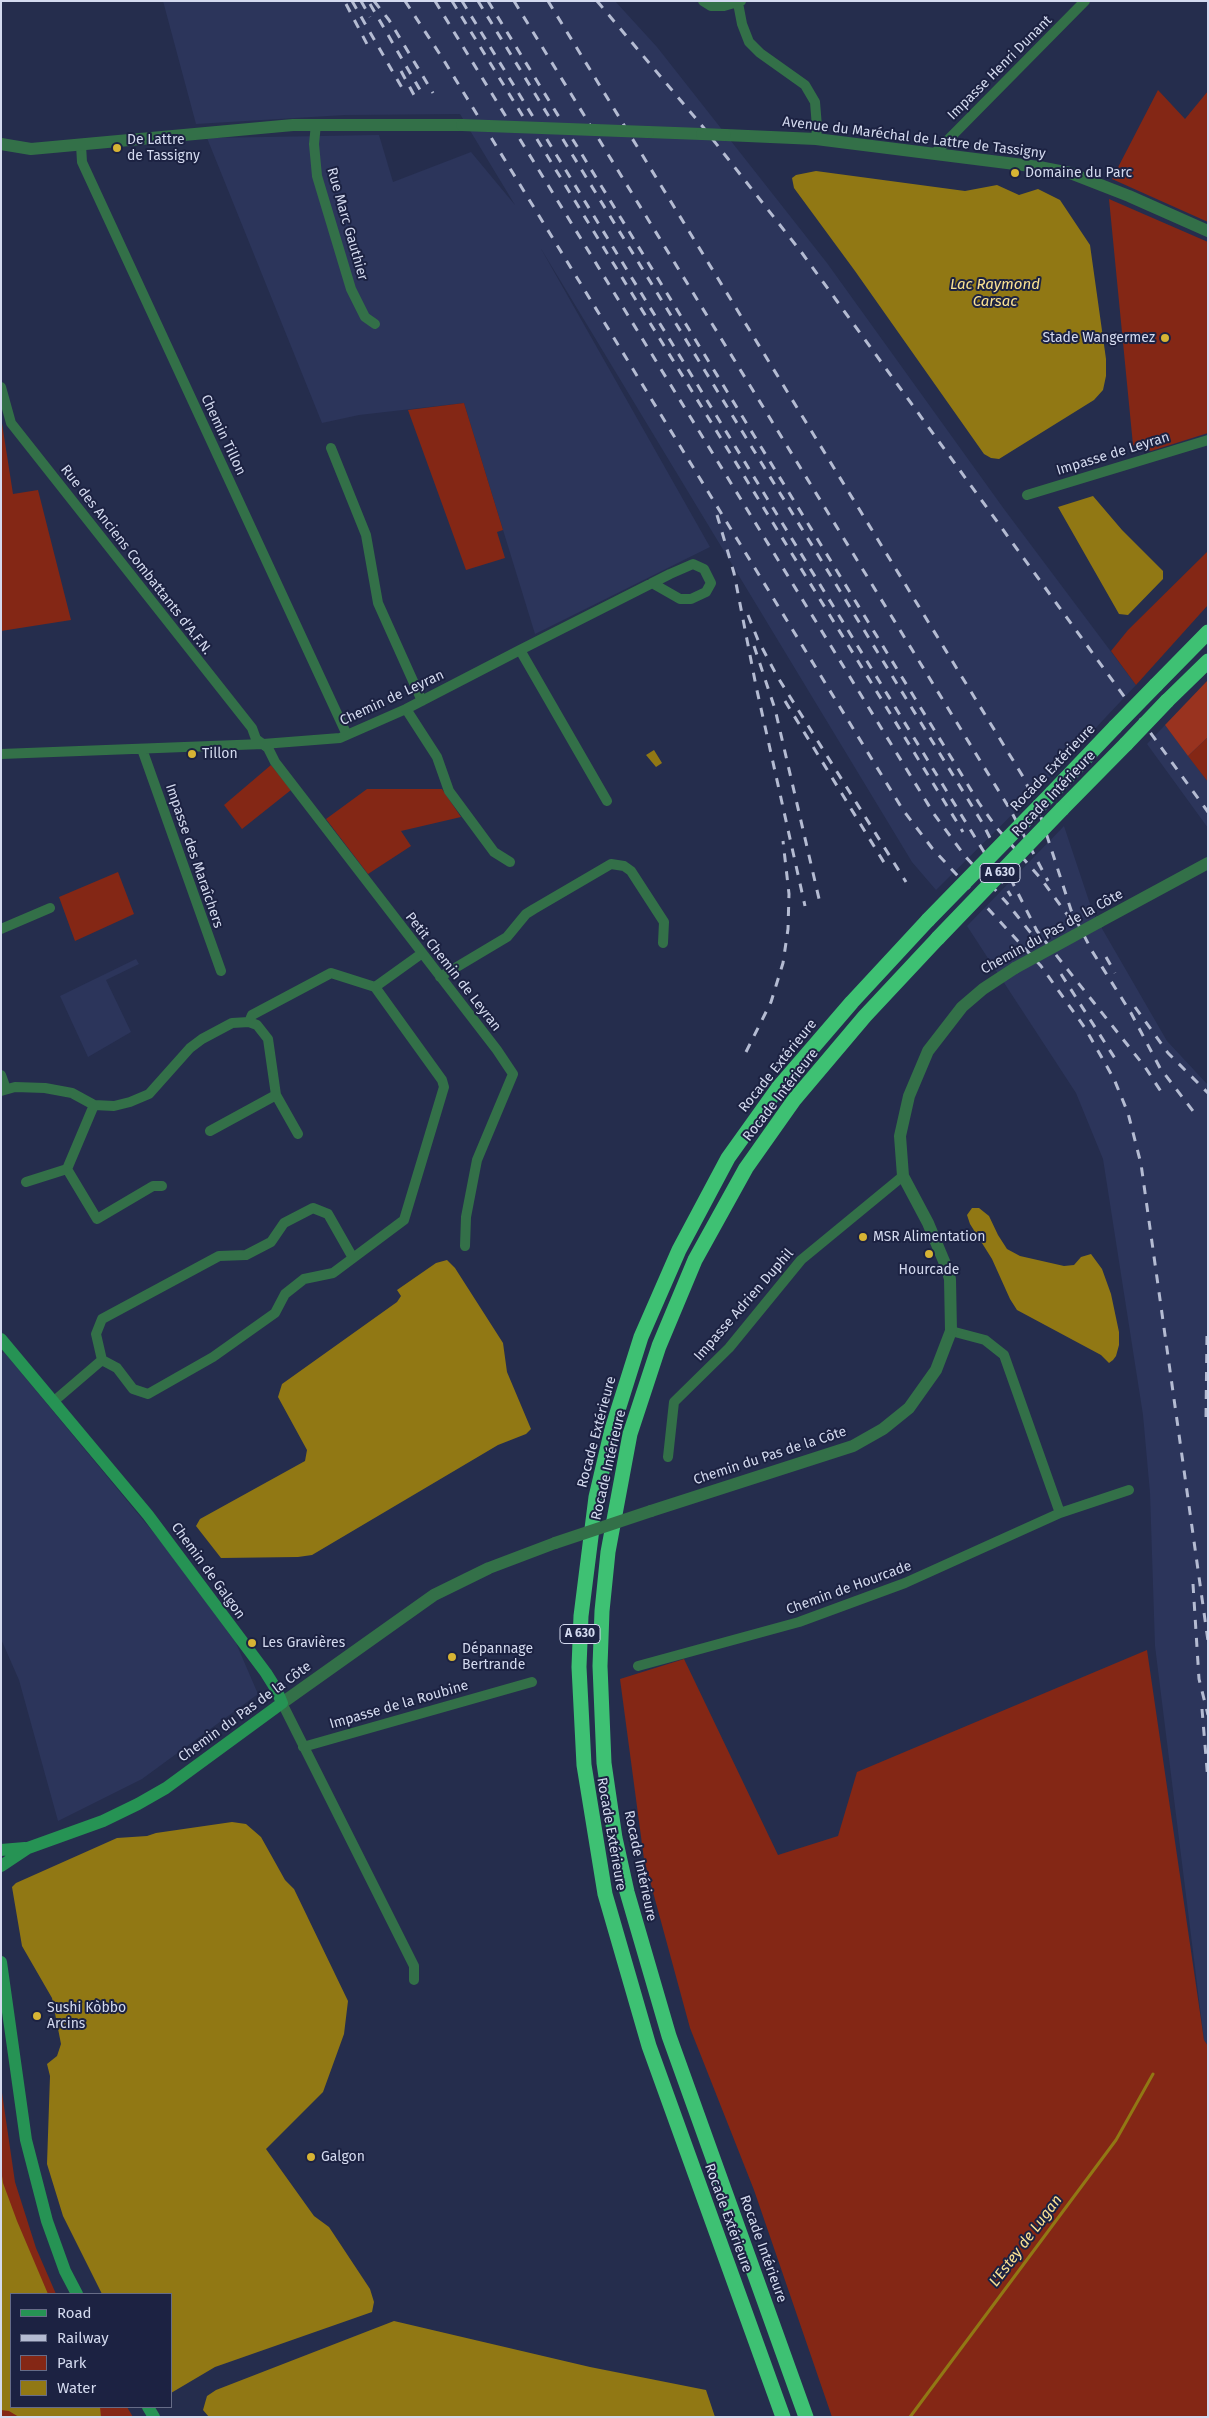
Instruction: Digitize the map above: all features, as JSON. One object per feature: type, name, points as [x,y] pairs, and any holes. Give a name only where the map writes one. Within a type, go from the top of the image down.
[{"type":"highway","name":"Rocade Extérieure","points":[[783,2417],[649,2046],[604,1894],[584,1765],[579,1667],[581,1616],[596,1497],[612,1429],[641,1337],[679,1250],[728,1158],[778,1088],[852,1002],[928,920],[1208,632]]},
{"type":"highway","name":"Rocade Intérieure","points":[[806,2417],[669,2036],[627,1892],[615,1838],[604,1763],[600,1666],[603,1601],[614,1513],[630,1434],[659,1346],[695,1260],[746,1168],[794,1100],[865,1016],[938,938],[1208,661]]},
{"type":"main road","name":"Chemin de Galgon","points":[[1,1339],[148,1515],[266,1673],[282,1703]]},
{"type":"main road","name":"Chemin du Pas de la Côte","points":[[1,1866],[28,1848],[84,1828],[138,1804],[166,1788],[282,1703]]},
{"type":"main road","name":"Chemin du Pas de la Côte","points":[[1,1850],[28,1848]]},
{"type":"main road","points":[[1,1962],[26,2140],[47,2221],[65,2271],[76,2293]]},
{"type":"street","points":[[703,1],[718,6],[739,2],[742,24],[749,42],[760,53],[804,85],[815,102],[816,139]]},
{"type":"street","name":"Impasse Henri Dunant","points":[[934,154],[1085,1]]},
{"type":"street","points":[[1,144],[31,149],[247,128],[316,124]]},
{"type":"street","name":"Avenue du Maréchal de Lattre de Tassigny","points":[[316,124],[462,125],[816,139],[1039,167],[1084,177],[1208,231]]},
{"type":"street","name":"Rue Marc Gauthier","points":[[316,124],[314,144],[320,186],[351,288],[365,317],[375,324]]},
{"type":"street","name":"Chemin Tillon","points":[[81,145],[82,162],[347,735]]},
{"type":"street","name":"Rue des Anciens Combattants d'A.F.N.","points":[[1,387],[12,423],[252,728],[256,739],[263,744]]},
{"type":"street","name":"Impasse de Leyran","points":[[1027,494],[1208,440]]},
{"type":"street","points":[[331,448],[366,535],[378,603],[422,701]]},
{"type":"street","name":"Chemin de Leyran","points":[[1,754],[263,744],[330,739],[347,735],[406,709],[652,583],[693,564],[704,569],[711,583],[706,592],[692,600],[680,599],[652,583]]},
{"type":"street","points":[[520,650],[607,801]]},
{"type":"street","points":[[406,709],[437,757],[449,791],[494,852],[510,862]]},
{"type":"street","name":"Petit Chemin de Leyran","points":[[263,744],[268,748],[275,762],[513,1074],[477,1160],[466,1217],[465,1246]]},
{"type":"street","name":"Impasse des Maraîchers","points":[[142,749],[221,971]]},
{"type":"street","name":"Chemin du Pas de la Côte","points":[[282,1703],[434,1595],[489,1568],[555,1543],[852,1446],[883,1429],[909,1408],[936,1370],[950,1331],[951,1299],[946,1266],[903,1176],[900,1136],[910,1096],[928,1051],[962,1007],[983,988],[1015,968],[1208,863]]},
{"type":"street","points":[[440,977],[507,936],[534,909],[611,864],[624,866],[631,871],[664,922],[663,943]]},
{"type":"street","points":[[1,929],[50,908]]},
{"type":"street","points":[[375,987],[421,954]]},
{"type":"street","points":[[249,1022],[252,1015],[331,973],[375,987],[442,1080],[444,1087],[404,1220],[333,1273],[304,1279],[285,1294],[276,1313],[213,1357],[148,1394],[133,1389],[117,1368],[102,1360],[96,1334],[102,1319],[219,1256],[246,1255],[271,1242],[284,1224],[312,1208],[328,1214],[353,1258]]},
{"type":"street","points":[[1,1076],[4,1090],[15,1087],[62,1090],[94,1105],[114,1106],[149,1094],[196,1044],[232,1024],[241,1021],[249,1022],[257,1025],[268,1039],[276,1095],[298,1134]]},
{"type":"street","points":[[210,1131],[276,1095]]},
{"type":"street","points":[[26,1182],[67,1169],[94,1105]]},
{"type":"street","points":[[67,1169],[97,1219],[153,1186],[162,1186]]},
{"type":"street","name":"Impasse Adrien Duphil","points":[[668,1457],[674,1402],[729,1348],[800,1260],[903,1176]]},
{"type":"street","points":[[950,1331],[985,1340],[1004,1355],[1060,1513]]},
{"type":"street","points":[[53,1402],[102,1360]]},
{"type":"street","name":"Chemin de Hourcade","points":[[638,1666],[799,1622],[896,1586],[1060,1513],[1129,1490]]},
{"type":"street","name":"Impasse de la Roubine","points":[[303,1747],[532,1682]]},
{"type":"street","name":"Chemin de Galgon","points":[[282,1703],[414,1966],[414,1980]]},
{"type":"shaded area","points":[[163,1],[615,1],[657,47],[827,263],[1004,509],[1136,685],[1044,783],[936,890],[912,862],[540,247],[710,547],[535,634],[464,403],[359,415],[322,423],[207,138],[379,135],[393,182],[471,152],[515,205],[460,114],[345,115],[196,124]]},
{"type":"shaded area","points":[[1208,680],[1208,737],[1188,756],[1165,725]]},
{"type":"shaded area","points":[[1165,725],[1208,782],[1208,828],[1147,744]]},
{"type":"shaded area","points":[[1064,826],[1093,913],[1167,1041],[1208,1085],[1208,2046],[1204,2040],[1155,1646],[1150,1493],[1143,1415],[1103,1159],[1076,1093],[967,926]]},
{"type":"shaded area","points":[[136,959],[139,964],[106,980],[131,1032],[88,1057],[60,996]]},
{"type":"shaded area","points":[[4,1352],[168,1550],[236,1643],[258,1694],[142,1779],[58,1821],[19,1680],[1,1639],[1,1354]]},
{"type":"green space","points":[[1158,90],[1185,119],[1208,91],[1208,222],[1112,179]]},
{"type":"green space","name":"Stade Wangermez","points":[[1109,199],[1208,242],[1208,433],[1151,451],[1133,445]]},
{"type":"green space","points":[[464,403],[503,530],[497,532],[505,558],[466,570],[408,410]]},
{"type":"green space","points":[[1,417],[13,494],[38,490],[71,620],[1,631]]},
{"type":"green space","points":[[1208,551],[1208,605],[1136,685],[1111,651],[1128,630]]},
{"type":"green space","points":[[1208,737],[1208,782],[1188,756]]},
{"type":"green space","points":[[271,765],[291,790],[242,829],[224,805]]},
{"type":"green space","points":[[367,789],[442,789],[461,817],[401,831],[411,846],[368,874],[326,819]]},
{"type":"green space","points":[[118,872],[134,914],[75,941],[59,897]]},
{"type":"green space","points":[[1147,1650],[1204,2040],[1208,2046],[1208,2417],[832,2417],[754,2190],[690,2028],[644,1859],[620,1679],[684,1659],[778,1855],[838,1836],[857,1772]]},
{"type":"green space","points":[[1,2086],[15,2182],[36,2248],[56,2293],[10,2293],[10,2408],[128,2408],[133,2417],[1,2417]]},
{"type":"water","name":"Lac Raymond Carsac","points":[[816,171],[965,191],[997,185],[1019,195],[1038,189],[1060,200],[1090,245],[1106,359],[1106,376],[1103,390],[1094,400],[999,459],[991,458],[984,454],[794,188],[792,178],[796,175]]},
{"type":"water","points":[[1093,496],[1122,530],[1163,571],[1163,579],[1128,615],[1119,614],[1058,507]]},
{"type":"water","points":[[654,750],[662,763],[656,767],[646,755]]},
{"type":"water","points":[[972,1208],[979,1208],[989,1216],[1007,1249],[1020,1256],[1064,1266],[1074,1265],[1081,1257],[1091,1254],[1102,1269],[1111,1294],[1119,1332],[1119,1345],[1113,1360],[1109,1363],[1101,1355],[1017,1310],[992,1259],[970,1224],[967,1215]]},
{"type":"water","points":[[447,1260],[455,1268],[503,1343],[507,1372],[531,1429],[526,1434],[498,1445],[312,1555],[298,1557],[221,1558],[196,1526],[200,1519],[305,1461],[307,1450],[278,1397],[282,1384],[397,1302],[401,1296],[397,1290],[436,1263]]},
{"type":"water","points":[[232,1822],[246,1824],[261,1837],[285,1880],[294,1889],[348,2001],[344,2034],[323,2092],[266,2149],[314,2216],[329,2227],[370,2289],[374,2302],[372,2312],[215,2367],[172,2392],[172,2293],[102,2293],[63,2216],[47,2164],[50,2076],[47,2064],[57,2056],[61,2044],[52,1998],[22,1946],[12,1887],[16,1883],[117,1838],[147,1836]]},
{"type":"water","points":[[1,2169],[3,2183],[17,2221],[48,2293],[10,2293],[10,2408],[100,2408],[101,2417],[19,2417],[9,2411],[1,2410]]},
{"type":"water","points":[[394,2321],[590,2367],[706,2390],[715,2417],[209,2417],[203,2410],[207,2396],[216,2390]]},
{"type":"waterway","name":"L'Estey de Lugan","points":[[910,2417],[1116,2140],[1153,2074]]},
{"type":"railway","points":[[352,1],[405,93]]},
{"type":"railway","points":[[361,1],[370,17]]},
{"type":"railway","points":[[374,1],[389,20],[433,93]]},
{"type":"railway","points":[[405,1],[443,59],[903,810],[932,848],[1041,966],[1085,1028],[1114,1079],[1128,1113],[1141,1164],[1208,1641]]},
{"type":"railway","points":[[435,1],[934,814],[965,856],[1034,937]]},
{"type":"railway","points":[[452,1],[963,832]]},
{"type":"railway","points":[[462,1],[1011,896]]},
{"type":"railway","points":[[478,1],[983,824],[1037,931],[1145,1067],[1162,1093]]},
{"type":"railway","points":[[488,1],[979,803],[996,827],[1042,880],[1071,920]]},
{"type":"railway","points":[[514,1],[1011,811],[1048,881]]},
{"type":"railway","points":[[548,1],[1022,775],[1037,805],[1071,910],[1092,951],[1131,1013],[1160,1068],[1193,1111]]},
{"type":"railway","points":[[597,1],[703,127],[802,253],[1208,812]]},
{"type":"railway","points":[[346,4],[368,46]]},
{"type":"railway","points":[[370,4],[423,95]]},
{"type":"railway","points":[[401,71],[414,95]]},
{"type":"railway","points":[[717,515],[734,573],[756,686],[805,906]]},
{"type":"railway","points":[[748,615],[758,640],[777,676],[906,882]]},
{"type":"railway","points":[[754,646],[775,709],[820,903]]},
{"type":"railway","points":[[785,701],[888,869]]},
{"type":"railway","points":[[746,1052],[771,1002],[783,963],[788,929],[789,894],[783,841]]},
{"type":"railway","points":[[1106,957],[1115,973]]},
{"type":"railway","points":[[1061,974],[1116,1060]]},
{"type":"railway","points":[[1135,1007],[1168,1053],[1208,1093]]},
{"type":"railway","points":[[1206,1417],[1207,1334]]},
{"type":"railway","points":[[1193,1584],[1199,1679],[1208,1715]]},
{"type":"railway","points":[[1202,1709],[1208,1781]]},
{"type":"place","name":"De Lattre de Tassigny","points":[[117,148]]},
{"type":"place","name":"Domaine du Parc","points":[[1015,173]]},
{"type":"place","name":"Stade Wangermez","points":[[1165,338]]},
{"type":"place","name":"Tillon","points":[[192,754]]},
{"type":"place","name":"MSR Alimentation","points":[[863,1237]]},
{"type":"place","name":"Hourcade","points":[[929,1254]]},
{"type":"place","name":"Les Gravières","points":[[252,1643]]},
{"type":"place","name":"Dépannage Bertrande","points":[[452,1657]]},
{"type":"place","name":"Sushi Kòbbo Arcins","points":[[37,2016]]},
{"type":"place","name":"Galgon","points":[[311,2157]]}]
